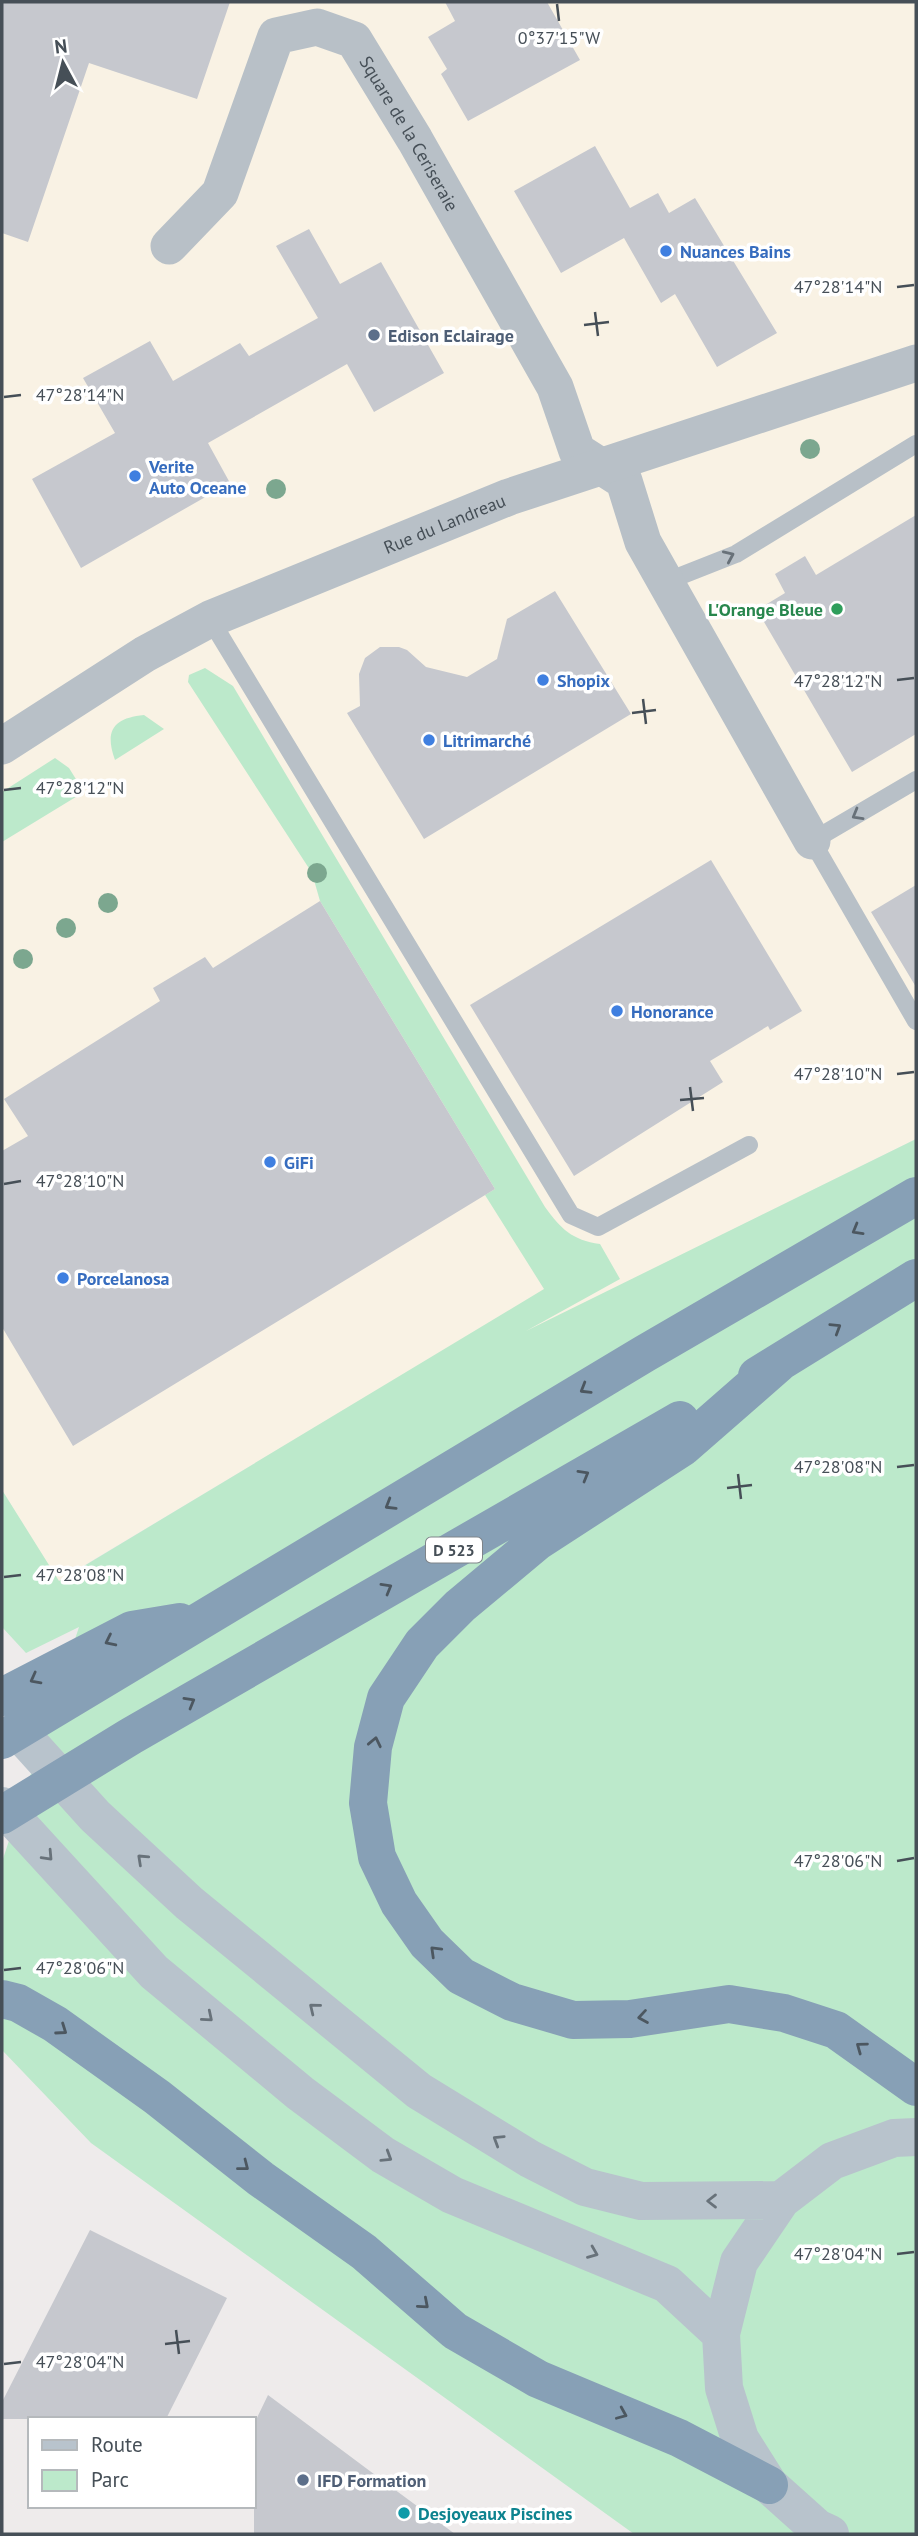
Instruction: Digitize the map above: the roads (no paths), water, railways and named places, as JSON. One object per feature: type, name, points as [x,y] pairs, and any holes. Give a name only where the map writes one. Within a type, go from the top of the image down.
[{"type":"highway","points":[[2,1740],[132,1630],[199,1619],[643,1354],[916,1196]]},
{"type":"highway","name":"D 523","points":[[2,1815],[131,1736],[778,1363],[916,1278]]},
{"type":"highway","points":[[778,1363],[683,1447],[538,1541],[460,1606],[422,1644],[386,1698],[373,1748],[368,1803],[377,1857],[399,1903],[427,1943],[461,1976],[512,2001],[573,2020],[630,2019],[729,2004],[785,2013],[836,2030],[916,2087]]},
{"type":"highway","points":[[2,1697],[80,1675]]},
{"type":"highway","points":[[2,1999],[18,2003],[55,2024],[157,2097],[261,2179],[364,2252],[455,2331],[538,2379],[679,2438],[769,2485]]},
{"type":"main road","points":[[2,1713],[95,1815],[189,1903],[419,2091],[530,2159],[585,2187],[641,2201],[781,2200]]},
{"type":"main road","points":[[2,1805],[154,1972],[300,2093],[383,2155],[452,2195],[667,2284],[721,2334]]},
{"type":"main road","points":[[830,2534],[817,2529],[769,2485],[740,2440],[724,2388],[721,2334],[739,2262],[781,2200],[832,2161],[894,2138],[916,2137]]},
{"type":"street","name":"Square de la Ceriseraie","points":[[169,246],[220,193],[276,36],[317,27],[354,40],[415,141],[555,387],[577,451],[600,465]]},
{"type":"street","name":"Rue du Landreau","points":[[2,746],[145,654],[210,619],[509,497],[916,363]]},
{"type":"street","points":[[600,465],[624,481],[643,542],[813,841]]},
{"type":"lane","points":[[666,582],[736,554],[916,444]]},
{"type":"lane","points":[[210,619],[571,1215],[598,1227],[749,1145]]},
{"type":"lane","points":[[916,780],[813,841],[916,1021]]},
{"type":"place","name":"Nuances Bains","points":[[666,251]]},
{"type":"place","name":"Edison Eclairage","points":[[374,335]]},
{"type":"place","name":"Verite Auto Oceane","points":[[135,476]]},
{"type":"place","name":"L'Orange Bleue","points":[[837,609]]},
{"type":"place","name":"Shopix","points":[[543,680]]},
{"type":"place","name":"Litrimarché","points":[[429,740]]},
{"type":"place","name":"Honorance","points":[[617,1011]]},
{"type":"place","name":"GiFi","points":[[270,1162]]},
{"type":"place","name":"Porcelanosa","points":[[63,1278]]},
{"type":"place","name":"IFD Formation","points":[[303,2480]]},
{"type":"place","name":"Desjoyeaux Piscines","points":[[404,2513]]}]
